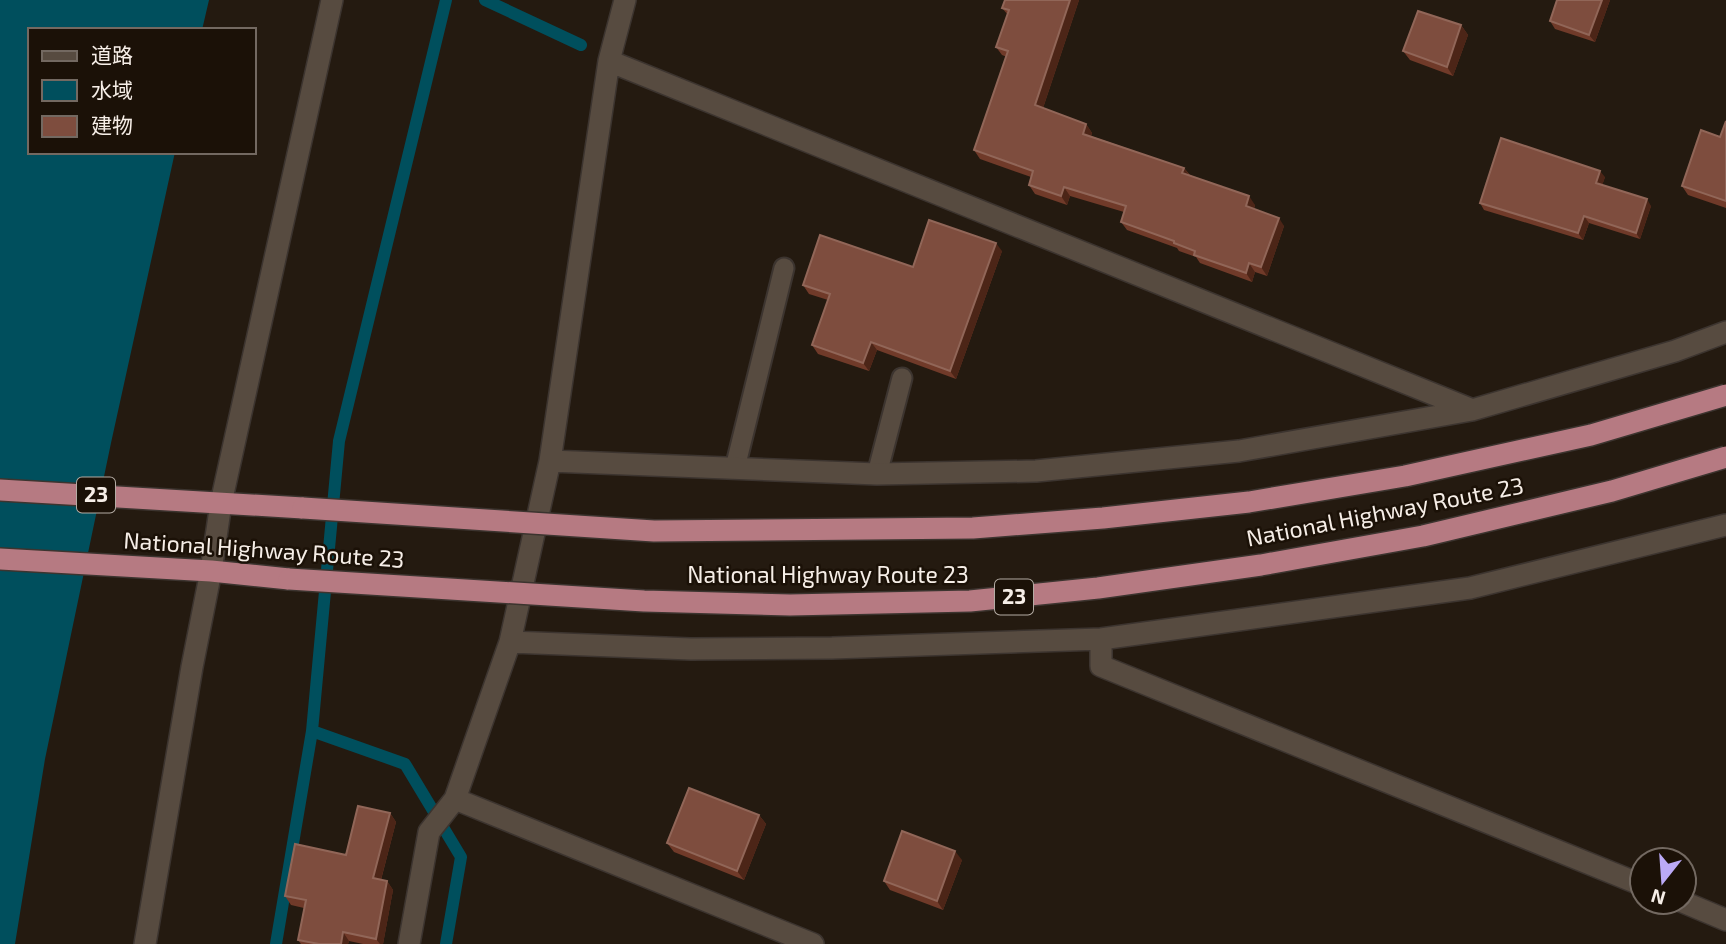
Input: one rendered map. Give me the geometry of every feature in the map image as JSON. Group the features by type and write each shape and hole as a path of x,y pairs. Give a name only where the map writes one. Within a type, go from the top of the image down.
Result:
{"highway":[{"name":"National Highway Route 23","path":"0,490 654,531 973,528 1249,502 1405,476 1591,435 1726,395"},
{"name":"National Highway Route 23","path":"0,559 644,601 790,605 970,601 1098,588 1261,565 1423,536 1612,491 1726,457"}],"street":[{"path":"145,944 221,503 332,0"},
{"path":"409,944 429,832 451,803 510,642 550,461 609,61 625,0"},
{"path":"609,61 1472,410"},
{"path":"550,461 877,474 1036,471 1239,452 1472,410 1675,351 1726,332"},
{"path":"510,642 691,649 819,648 1101,639 1469,588 1726,524"},
{"path":"1101,639 1101,666 1628,879"},
{"path":"451,803 813,944"},
{"path":"1698,908 1726,919"}],"lane":[{"path":"735,468 784,268"},
{"path":"877,474 902,378"}],"water":[{"path":"0,0 209,0 202,28 28,28 28,154 175,154 45,759 15,944 0,944"}],"building":[{"path":"1005,0 1070,0 1035,105 1086,124 1083,134 1184,168 1182,173 1249,196 1246,206 1279,218 1261,267 1249,263 1246,273 1194,255 1195,251 1174,241 1121,222 1126,206 1064,187 1061,196 1029,185 1033,171 974,150 1008,51 996,47 1009,10 1002,8"},
{"path":"1557,0 1602,0 1589,35 1550,21"},
{"path":"1418,11 1461,25 1447,67 1403,51"},
{"path":"1726,121 1726,201 1682,186 1701,130 1720,137"},
{"path":"1501,138 1600,171 1596,183 1647,199 1636,233 1584,216 1578,233 1480,203"},
{"path":"929,220 996,243 950,371 871,342 863,363 812,345 830,294 803,285 820,235 913,267"},
{"path":"689,788 759,815 737,871 667,843"},
{"path":"358,806 390,813 373,878 387,881 376,939 343,932 341,944 298,940 306,900 285,896 295,844 346,855"},
{"path":"902,831 955,851 937,901 884,881"}],"waterway":[{"path":"276,944 312,731 339,441 446,0"},
{"path":"485,0 581,45"},
{"path":"312,731 405,764 461,857 446,944"}]}
